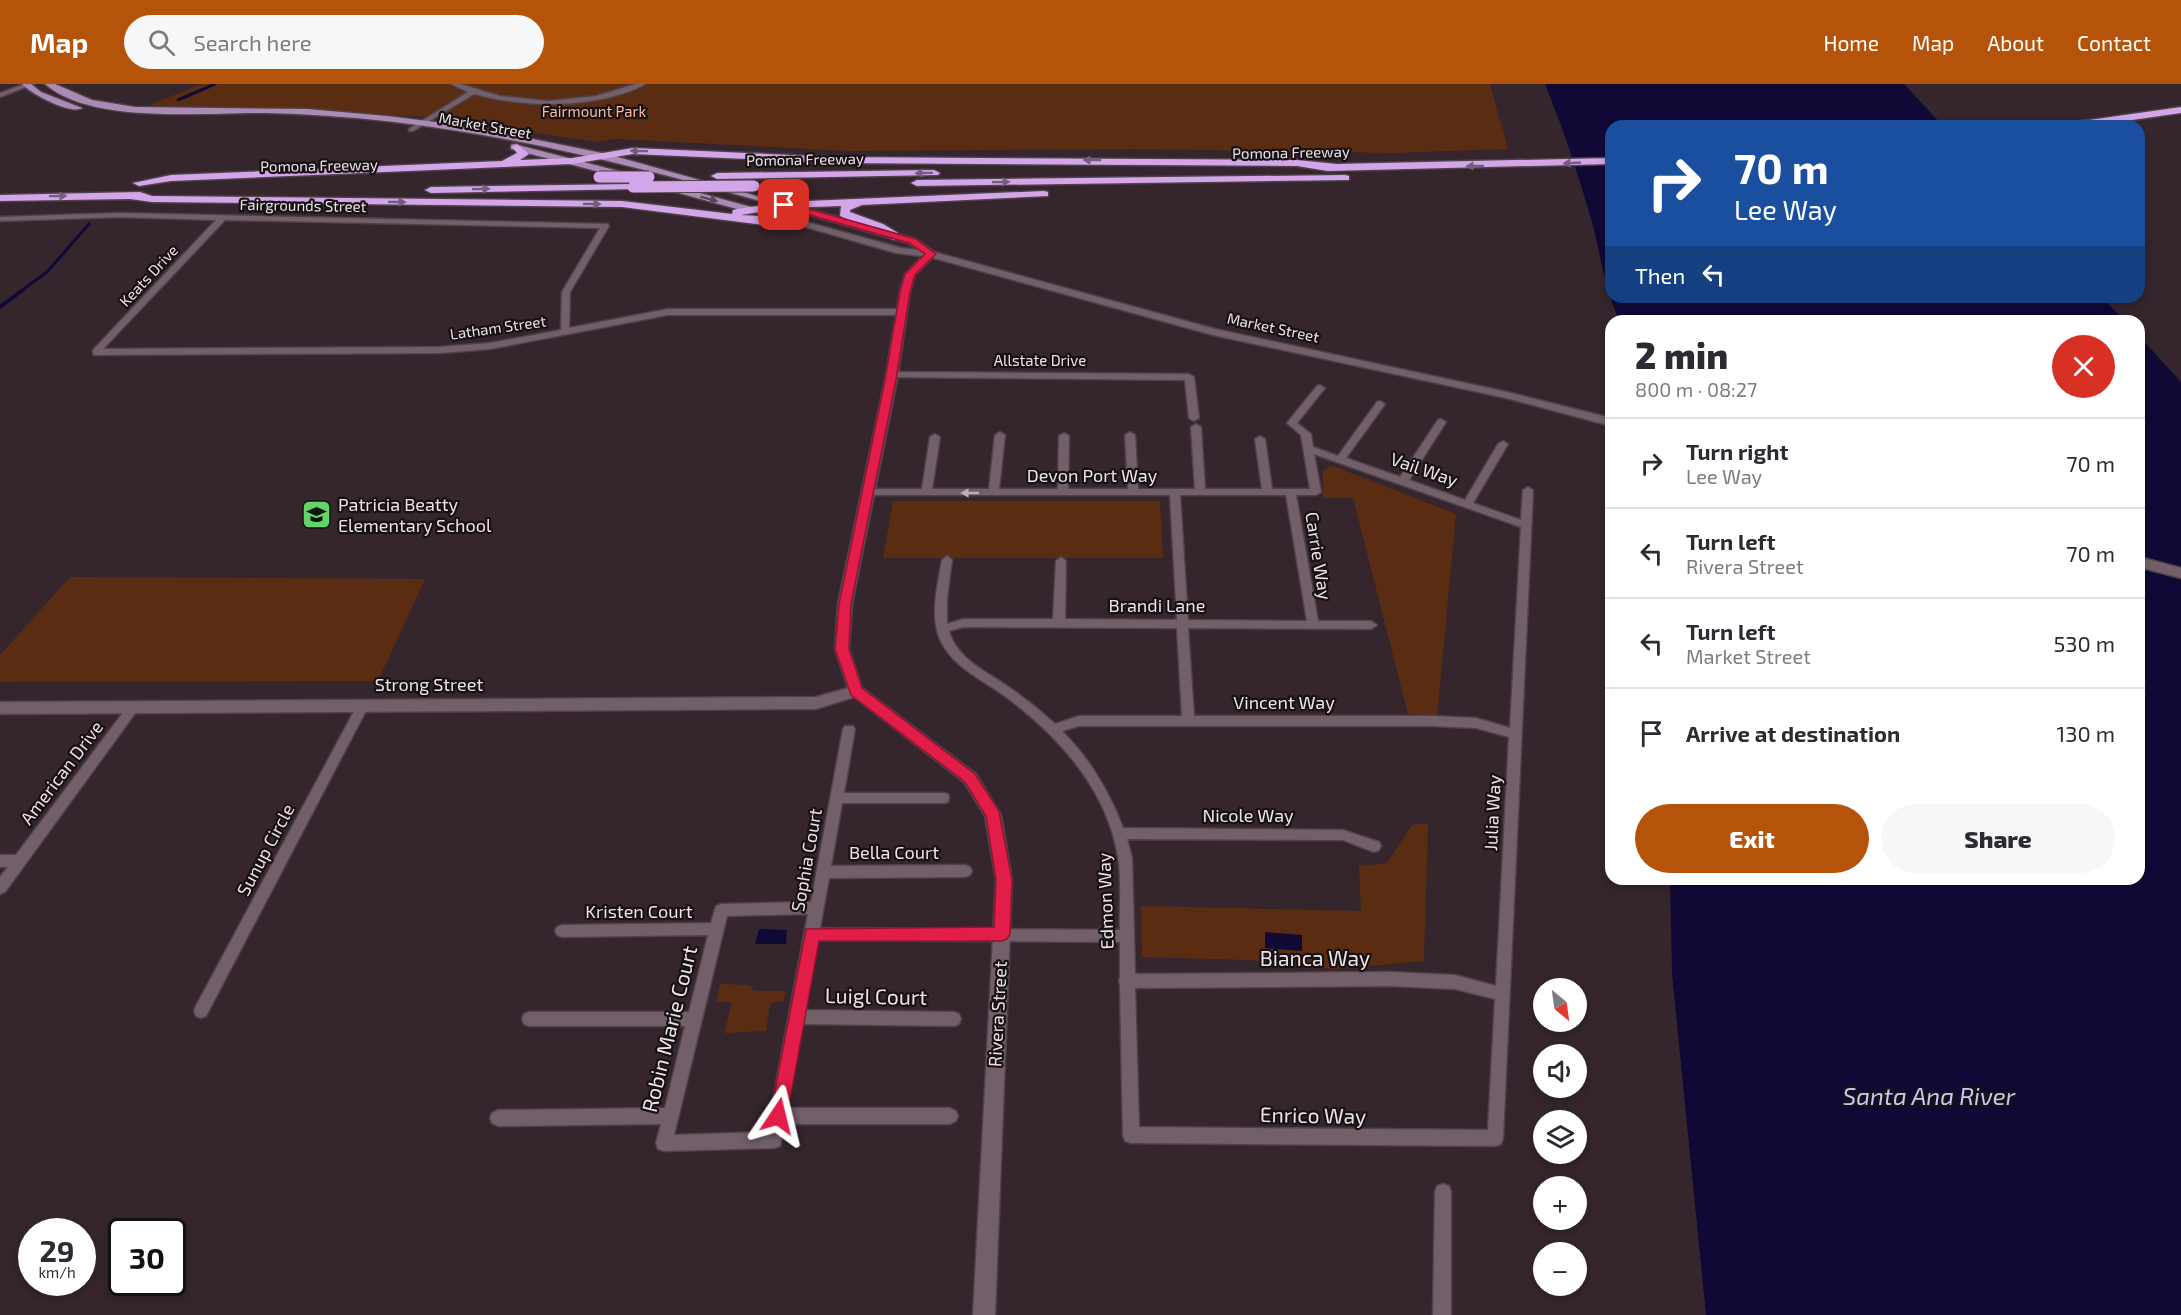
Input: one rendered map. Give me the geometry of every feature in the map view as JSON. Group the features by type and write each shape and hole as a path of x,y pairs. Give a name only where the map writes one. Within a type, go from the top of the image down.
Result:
{"highway":[{"path":"2110,120 2181,110"},
{"path":"492,164 521,158 525,152 517,147"},
{"path":"139,183 171,178 572,161 622,151 834,160 1297,163 1337,173"},
{"name":"Pomona Freeway","path":"0,198 754,186 1337,173 1605,161"},
{"path":"712,213 784,205 1233,186 1337,173"},
{"name":"Pomona Freeway","path":"0,187 139,183 717,176 1337,173 1501,176"},
{"path":"1569,175 1605,173"},
{"path":"129,195 152,199 622,204 772,222 798,222"},
{"path":"862,202 847,206 843,211 844,214 879,227 894,236"}],"main road":[{"name":"Market Street","path":"28,84 38,94 69,106 115,114 299,119 411,130 517,147 748,209"},
{"name":"Market Street","path":"49,84 79,99 123,107 309,112 422,123 522,138 602,156 784,205"}],"street":[{"path":"0,94 28,84"},
{"path":"454,84 472,92 522,102 559,103 616,94 642,84"},
{"path":"411,130 472,92"},
{"name":"Market Street","path":"784,205 912,241 931,254"},
{"name":"Market Street","path":"748,209 900,251 931,254 1213,332 1508,395 1605,420"},
{"name":"Fairgrounds Street","path":"0,219 120,216 605,226 566,292 565,332"},
{"name":"Keats Drive","path":"96,352 222,218"},
{"path":"856,691 842,649 845,604 910,274 931,254"},
{"name":"Latham Street","path":"96,352 440,350 490,346 668,312 901,312"},
{"name":"Allstate Drive","path":"891,375 1189,377 1200,492"},
{"path":"1311,449 1306,434 1292,423 1320,388"},
{"path":"1341,459 1380,404"},
{"path":"1403,481 1441,422"},
{"path":"994,492 1000,435"},
{"path":"1130,435 1133,492"},
{"path":"1063,493 1064,436"},
{"path":"926,493 935,437"},
{"path":"1260,439 1268,493"},
{"path":"1468,503 1503,444"},
{"name":"Devon Port Way","path":"868,492 1316,492 1311,449"},
{"name":"Vail Way","path":"1311,449 1526,525"},
{"name":"Julia Way","path":"1495,1138 1528,490"},
{"path":"1175,493 1188,721"},
{"name":"Carrie Way","path":"1291,493 1312,624"},
{"name":"Edmon Way","path":"947,560 940,618 954,652 970,667 1054,729 1092,776 1110,806 1121,833 1125,858 1131,1135"},
{"path":"1059,623 1061,561"},
{"path":"2145,564 2181,573"},
{"name":"Brandi Lane","path":"943,629 963,623 1371,625"},
{"name":"Strong Street","path":"0,708 132,709 363,705 816,703 856,691"},
{"name":"Rivera Street","path":"856,691 970,778 993,816 1004,880 984,1315"},
{"name":"Sunup Circle","path":"201,1011 363,705"},
{"name":"American Drive","path":"0,888 132,709"},
{"name":"Vincent Way","path":"1054,729 1079,721 1433,721 1476,723 1515,734"},
{"name":"Sophia Court","path":"774,1140 849,729"},
{"path":"837,798 943,798"},
{"name":"Nicole Way","path":"1121,833 1343,835 1374,846"},
{"path":"0,861 19,861"},
{"name":"Bella Court","path":"823,872 965,871"},
{"name":"Robin Marie Court","path":"774,1140 664,1143 721,910 817,908"},
{"name":"Kristen Court","path":"562,931 716,929"},
{"path":"812,934 1125,936"},
{"name":"Bianca Way","path":"1126,981 1400,980 1455,982 1502,993"},
{"name":"Luigl Court","path":"797,1017 954,1019"},
{"path":"529,1019 694,1019"},
{"path":"498,1118 671,1116"},
{"path":"778,1116 950,1116"},
{"name":"Enrico Way","path":"1131,1135 1495,1138"},
{"path":"1442,1315 1443,1192"}],"green space":[{"name":"Fairmount Park","path":"201,84 1490,84 1508,149 1393,153 1138,149 849,151 616,139 596,142 431,117 150,105"},
{"path":"1333,466 1456,514 1437,716 1408,714 1353,498 1323,498 1323,470"},
{"path":"893,501 1160,501 1163,558 883,558"},
{"path":"70,577 425,579 378,681 0,682 0,655"},
{"path":"1428,823 1424,961 1335,969 1248,960 1142,957 1141,906 1361,911 1359,866 1387,863 1412,825"},
{"path":"720,984 750,985 754,991 786,991 784,1001 770,1003 766,1031 724,1033 732,1002 716,1002"}],"water":[{"path":"1545,84 1904,84 1937,120 1605,120 1605,280 1581,185"},
{"path":"1613,303 2108,303 2119,315 1618,315"},
{"name":"Santa Ana River","path":"2145,343 2181,382 2181,1315 1706,1315 1672,974 1670,885 2145,885"},
{"path":"759,929 787,930 786,944 755,944"},
{"path":"1265,932 1302,935 1302,951 1265,948"}],"waterway":[{"path":"178,100 215,84"},
{"path":"21,291 47,272 89,224"},
{"path":"0,307 23,290"}],"place":[{"name":"Patricia Beatty Elementary School","path":"317,515"}],"route":[{"path":"778,1116 812,934 1002,934 1004,880 993,816 970,778 856,691 842,649 845,604 891,380 905,292 910,274 931,254 912,241 784,205"}]}
